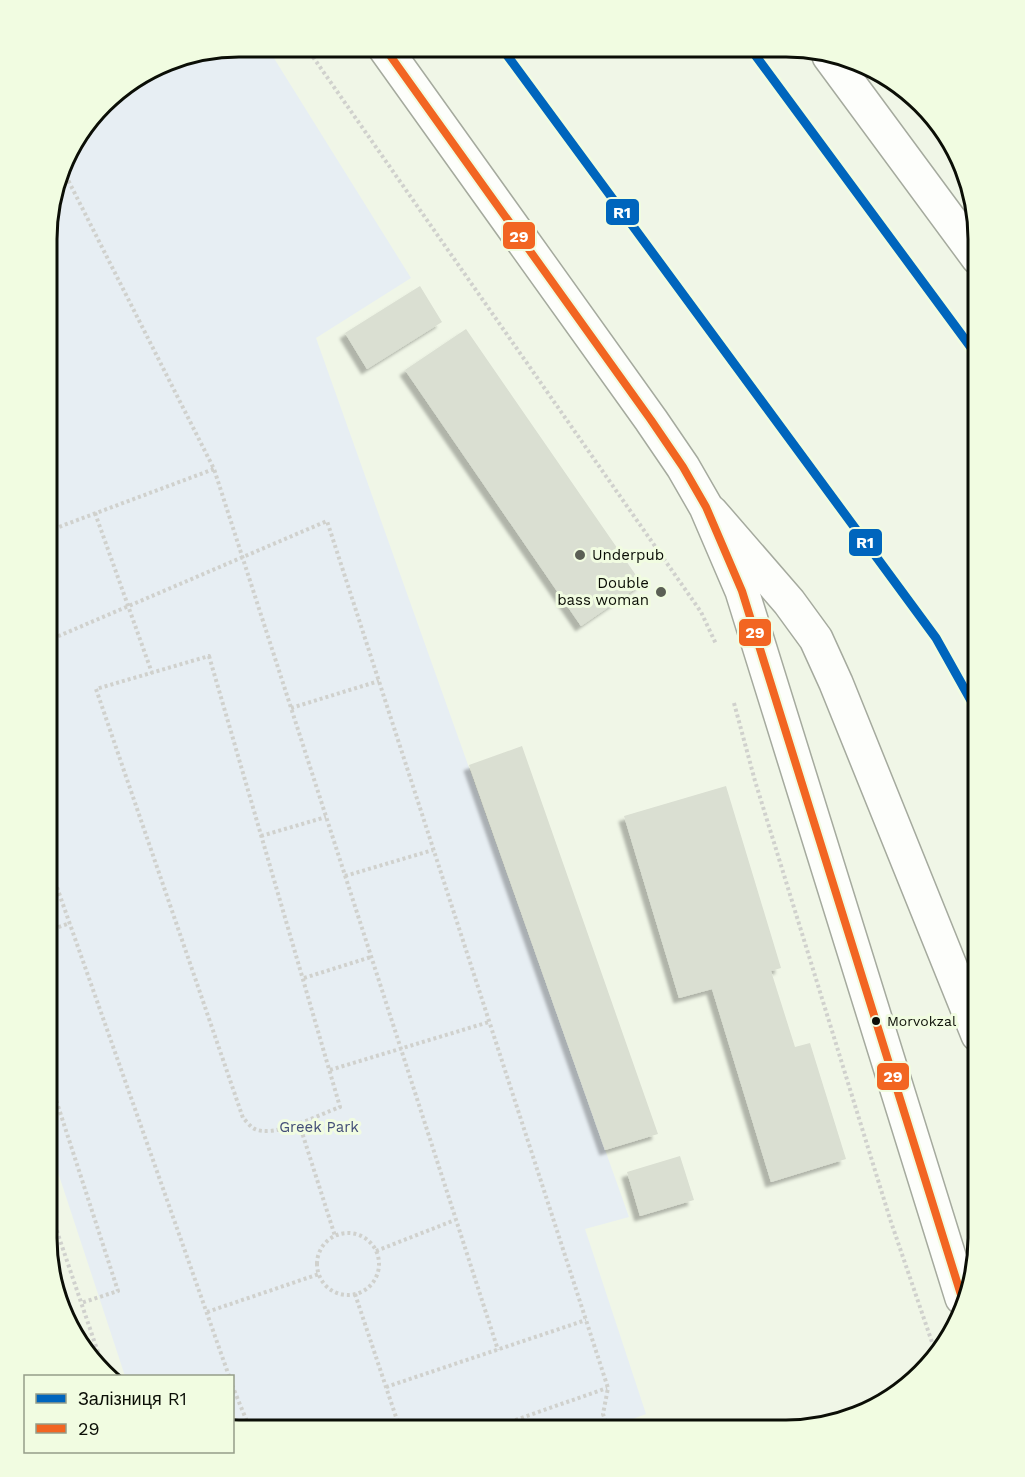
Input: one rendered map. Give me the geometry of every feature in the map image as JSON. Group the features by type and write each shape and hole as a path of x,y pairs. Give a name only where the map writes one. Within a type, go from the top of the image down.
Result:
{"main road":[{"path":"391,57 651,420 706,507 789,602 816,639 841,694 968,1010"},
{"path":"835,64 968,244"},
{"path":"706,507 742,591 960,1290"}],"path":[{"path":"313,57 701,612 721,655"},
{"path":"68,179 214,469 498,1350"},
{"path":"57,528 214,469"},
{"path":"95,513 152,673"},
{"path":"57,637 327,521 608,1388 603,1414 605,1420"},
{"path":"209,656 330,1070 340,1107 280,1130 265,1132 253,1128 243,1118 96,689 152,673 209,656"},
{"path":"291,708 379,681"},
{"path":"733,700 755,781 890,1219 933,1345"},
{"path":"261,836 326,817"},
{"path":"345,876 433,850"},
{"path":"57,887 228,1375"},
{"path":"57,928 70,923"},
{"path":"304,978 371,957"},
{"path":"330,1070 489,1022"},
{"path":"57,1103 118,1291 81,1304"},
{"path":"299,1123 334,1236"},
{"path":"376,1251 456,1220"},
{"path":"354,1233 371,1243 376,1251 379,1260 375,1278 363,1291 346,1295 330,1288 319,1274 318,1256 321,1248 334,1236 354,1233"},
{"path":"57,1234 98,1353"},
{"path":"207,1312 319,1274"},
{"path":"355,1294 397,1420"},
{"path":"386,1387 586,1320"},
{"path":"516,1420 608,1388"},
{"path":"234,1390 246,1420"}],"green space":[{"name":"Greek Park","path":"239,57 273,57 411,278 316,338 629,1217 585,1229 646,1414 630,1420 239,1420 236,1420 234,1414 234,1375 125,1375 57,1169 57,239 59,215 63,192 81,148 102,119 128,95 148,81 192,63"},
{"path":"63,1279 76,1318 67,1296"}],"building":[{"path":"420,286 442,322 367,369 345,333"},
{"path":"466,329 642,584 581,626 405,370"},
{"path":"522,746 658,1134 605,1150 469,765"},
{"path":"726,786 781,968 771,971 795,1047 810,1043 846,1159 771,1182 712,989 679,998 624,816"},
{"path":"680,1156 694,1200 640,1216 627,1172"}],"rail line":[{"name":"R1","path":"508,57 936,638 968,695"},
{"name":"R1","path":"757,57 968,343"}],"transit line":[{"name":"29","path":"391,57 651,420 683,467 706,507 742,591 960,1290"}],"place":[{"name":"Underpub","path":"580,555"},
{"name":"Double bass woman","path":"661,592"},
{"name":"Morvokzal","path":"876,1021"}]}
